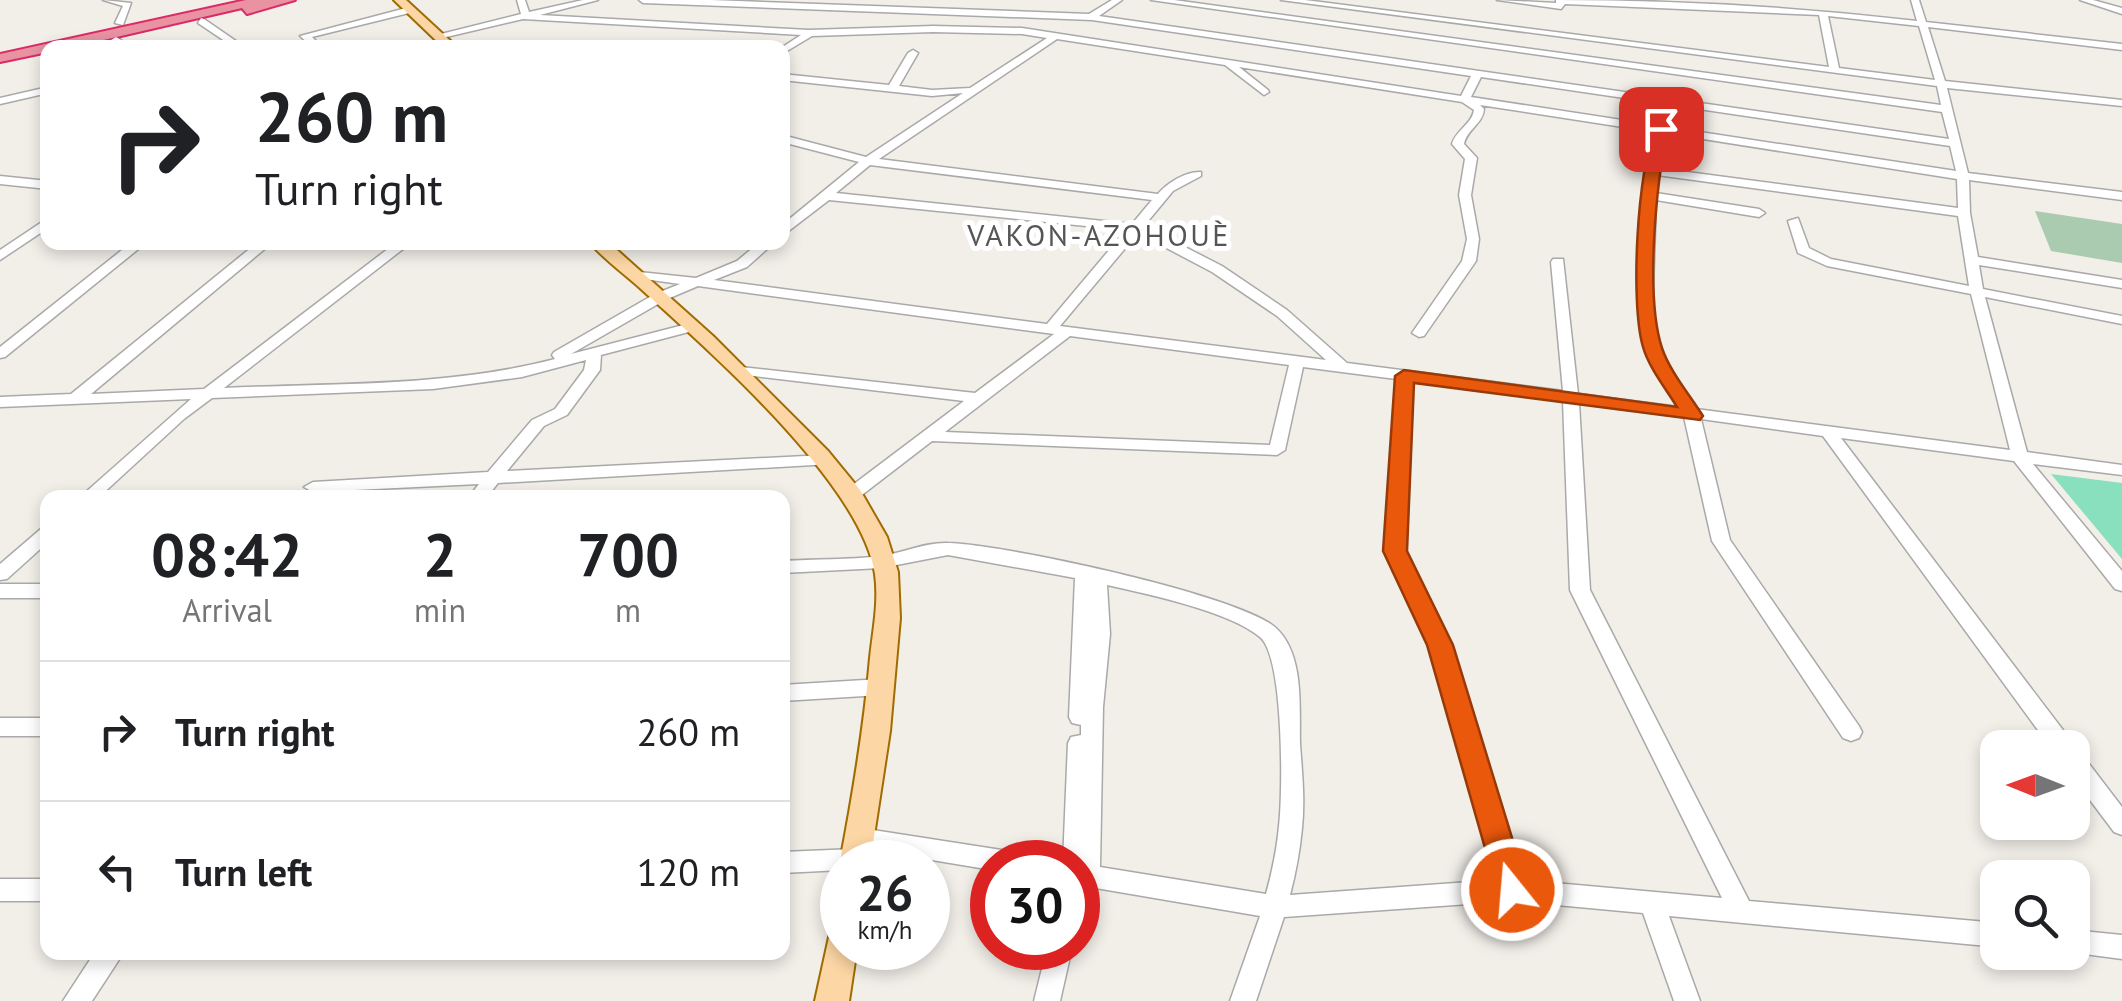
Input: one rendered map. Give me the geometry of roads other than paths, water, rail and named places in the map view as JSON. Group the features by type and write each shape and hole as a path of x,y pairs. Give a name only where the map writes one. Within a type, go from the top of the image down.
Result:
{"highway":[{"path":"91,40 262,0"},
{"path":"131,40 289,0"},
{"path":"0,62 40,52"}],"main road":[{"path":"405,5 443,40"},
{"path":"607,250 695,326 825,460 852,494 884,562 888,600 882,687 859,840"},
{"path":"832,1001 837,970"}],"street":[{"path":"107,0 128,5 120,23"},
{"path":"521,0 526,18"},
{"path":"456,40 594,0"},
{"path":"643,0 934,4 1089,17 1954,143"},
{"path":"790,226 868,160 947,105 1118,0"},
{"path":"1155,0 1947,109"},
{"path":"1285,0 2122,104"},
{"path":"1501,0 1561,6"},
{"path":"1915,0 1947,109 1962,176 1977,292 2020,458 2122,584"},
{"path":"2084,0 2122,11"},
{"path":"1541,53 1560,1 1823,12 2122,47"},
{"path":"309,40 305,36 405,5"},
{"path":"1823,12 1835,70"},
{"path":"526,18 809,33 985,29 1056,35 1962,176 2122,196"},
{"path":"201,21 228,40"},
{"path":"1159,51 1177,30"},
{"path":"790,46 809,33"},
{"path":"1654,69 1660,46"},
{"path":"892,88 913,53"},
{"path":"1559,86 1568,57"},
{"path":"1224,62 1243,72 1264,92"},
{"path":"1624,95 1634,66"},
{"path":"1465,99 1477,74"},
{"path":"790,78 932,92 970,90"},
{"path":"0,102 40,92"},
{"path":"932,92 947,105"},
{"path":"1420,333 1469,261 1473,239 1465,195 1471,158 1458,144 1460,136 1476,124 1479,109 1465,99"},
{"path":"1661,129 1651,171 1646,318 1654,352 1692,416 1721,541 1851,732"},
{"path":"790,140 868,160 1161,198"},
{"path":"1651,171 1964,213"},
{"path":"852,494 1059,330 1161,198 1178,181 1197,174"},
{"path":"0,180 40,184"},
{"path":"828,196 1139,228 1217,268 1282,313 1343,368"},
{"path":"1652,196 1759,213"},
{"path":"1794,221 1802,250 1827,262 2122,320"},
{"path":"0,256 40,227"},
{"path":"0,237 40,236"},
{"path":"0,354 132,250"},
{"path":"75,399 255,250"},
{"path":"96,490 209,393 396,250"},
{"path":"522,372 592,338 660,296 742,264 759,250"},
{"path":"1972,260 2122,284"},
{"path":"1558,262 1571,398 1580,590 1740,909"},
{"path":"738,287 742,264"},
{"path":"636,274 2122,470"},
{"path":"0,402 434,384 522,372 695,326"},
{"path":"482,490 538,423 560,412 592,370 594,354"},
{"path":"927,436 1277,450 1297,362"},
{"path":"737,369 978,398"},
{"path":"1404,376 1395,551 1440,645 1512,890"},
{"path":"1829,433 2051,730"},
{"path":"313,488 825,460"},
{"path":"0,574 40,539"},
{"path":"790,567 884,562 930,549 954,550 1091,576 1241,618 1268,631 1282,657 1288,687 1291,826 1274,907 1242,1001"},
{"path":"1082,840 1100,634 1091,576"},
{"path":"0,592 40,591"},
{"path":"790,693 882,687"},
{"path":"0,727 40,727"},
{"path":"2090,782 2122,824"},
{"path":"790,861 820,857"},
{"path":"1100,875 1274,907 1512,890 1980,932"},
{"path":"0,890 40,890"},
{"path":"1652,904 1687,1001"},
{"path":"2090,944 2122,947"},
{"path":"76,1001 105,960"},
{"path":"1047,1001 1053,970"}],"district":[{"name":"VAKON-AZOHOUÈ","path":"1099,236"}]}
